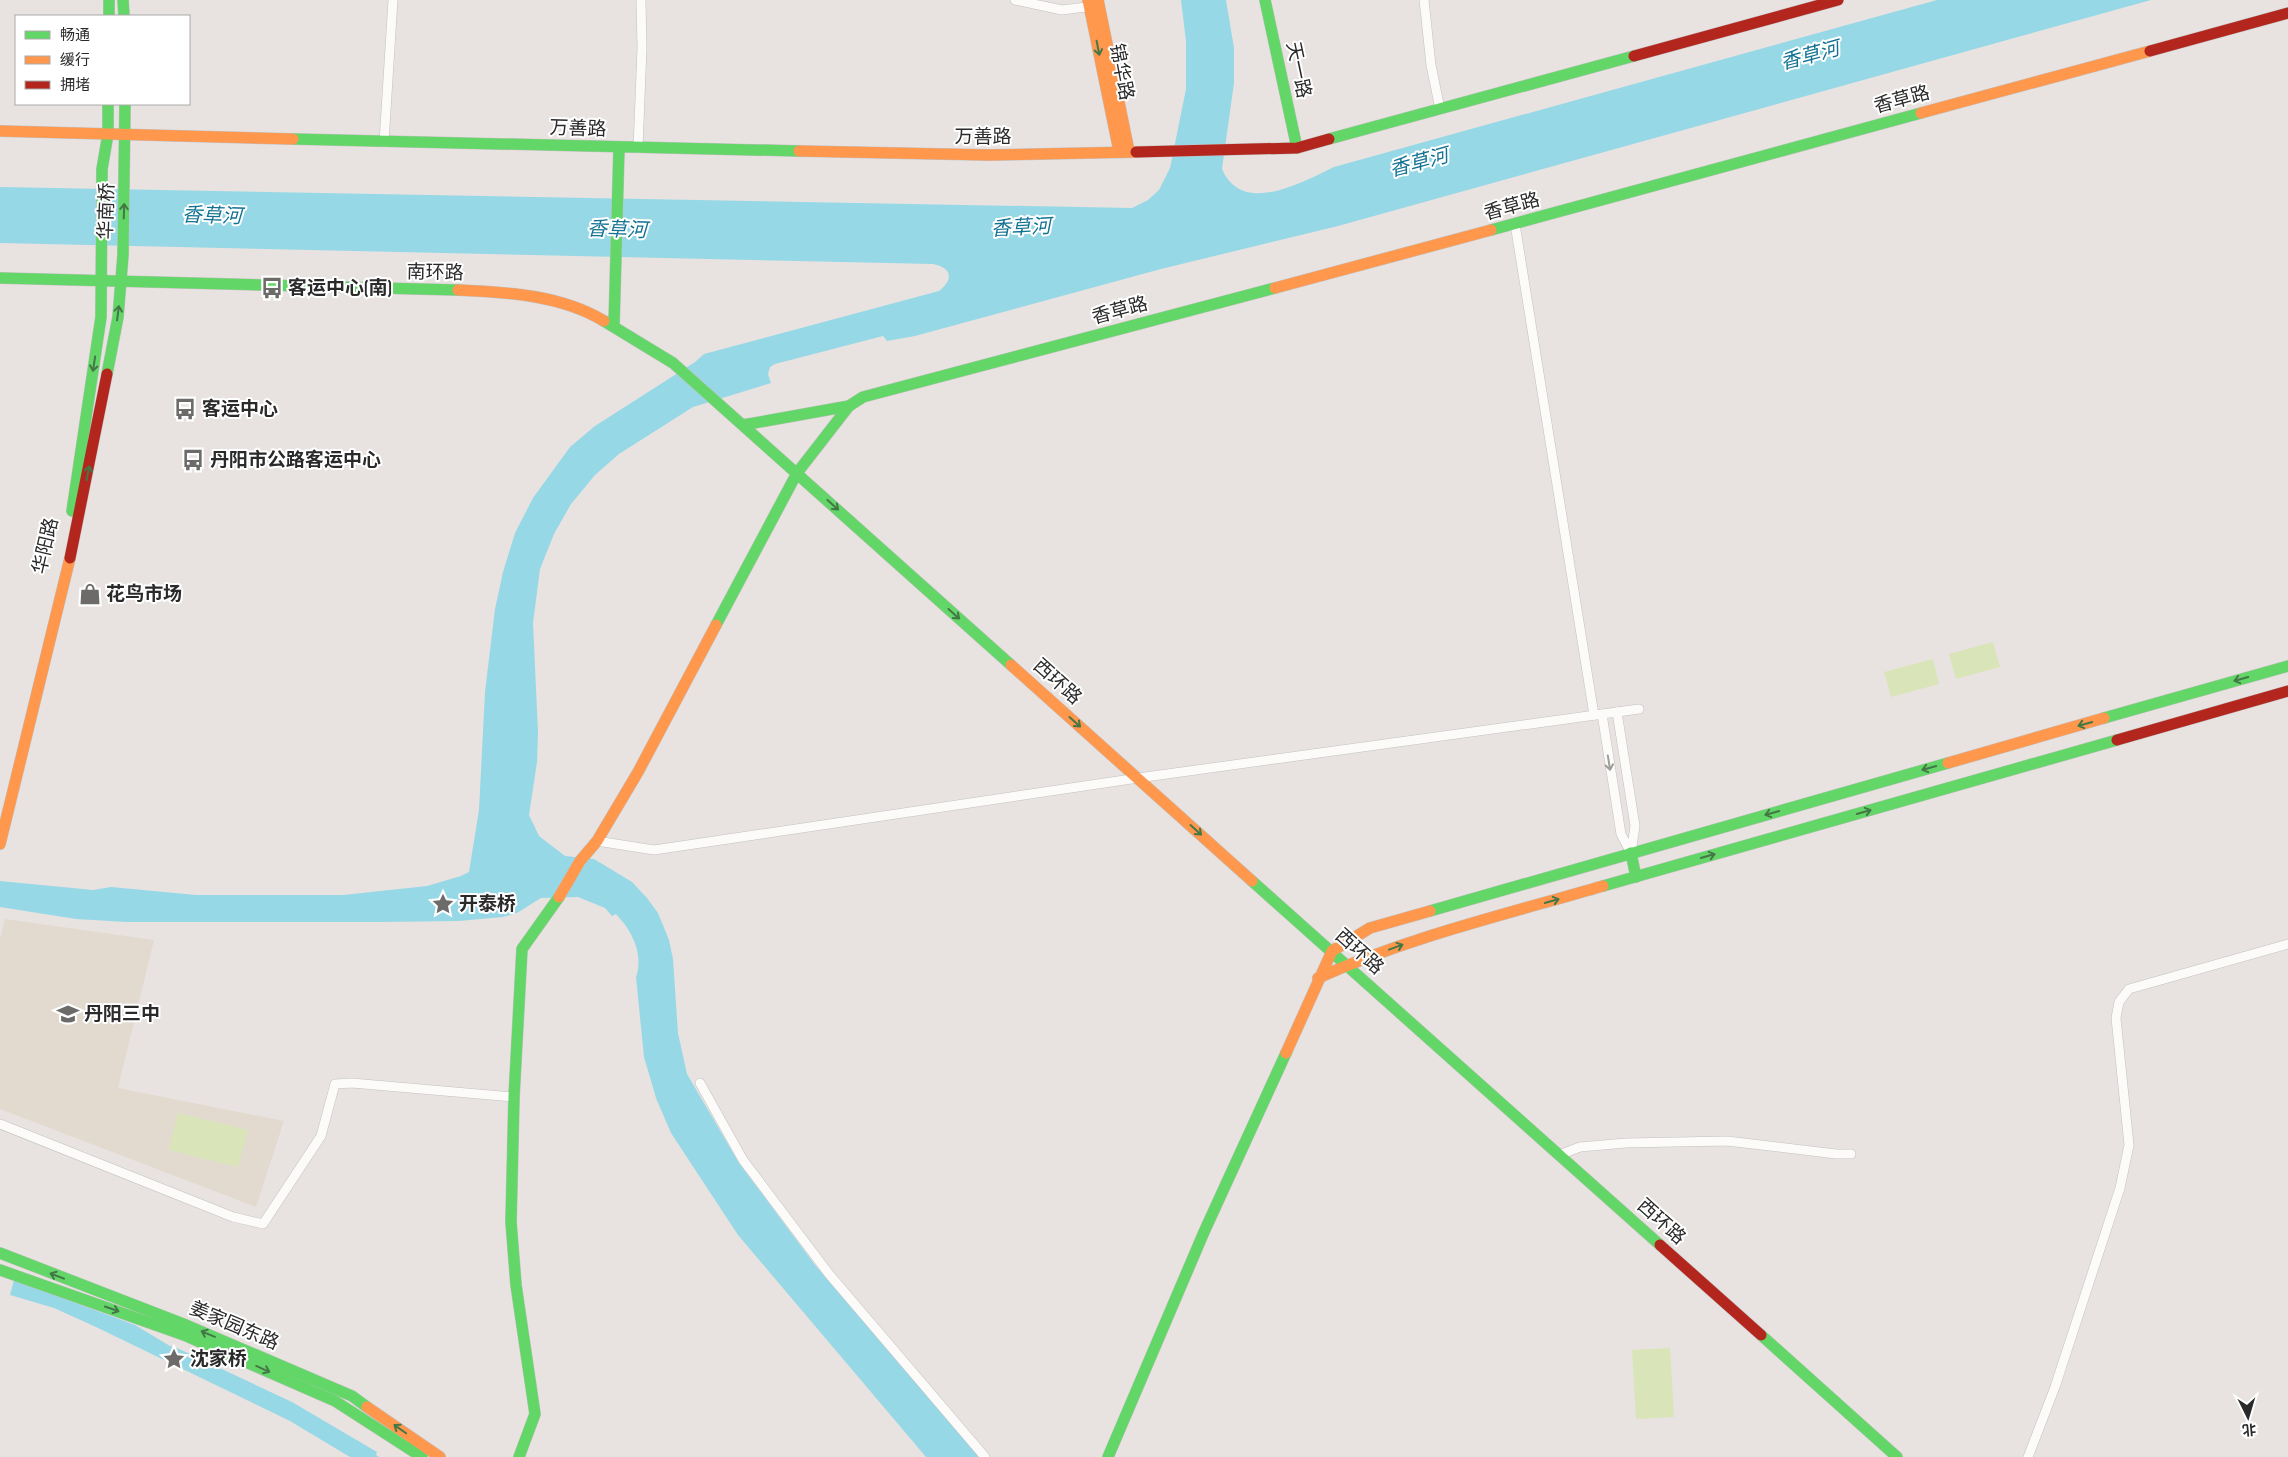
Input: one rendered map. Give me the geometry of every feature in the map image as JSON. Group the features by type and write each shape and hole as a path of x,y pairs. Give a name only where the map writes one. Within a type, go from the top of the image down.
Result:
{"main road":[{"path":"109,0 109,15"},
{"path":"124,0 124,15"},
{"name":"天一路","path":"1265,0 1297,148"},
{"name":"万善路","path":"0,131 619,148 988,155 1297,148 1838,0"},
{"name":"锦华路","path":"1094,3 1124,151"},
{"name":"香草路","path":"743,425 849,406 863,397 1515,224 2288,13"},
{"name":"华南桥","path":"100,281 102,168 108,134 108,105"},
{"name":"华南桥","path":"0,844 73,544 114,336 122,282 126,168 125,105"},
{"path":"614,326 619,148"},
{"name":"南环路","path":"0,278 514,292 586,311 614,326 674,363 743,425"},
{"name":"华阳路","path":"0,814 70,527 101,317 100,281"},
{"path":"519,1457 534,1414 532,1384 516,1285 511,1222 514,1096 522,949 580,861 597,841 638,772 796,473 849,406"},
{"path":"743,425 796,473"},
{"name":"西环路","path":"796,473 1897,1457"},
{"path":"1108,1457 1208,1223 1318,978 1332,951 1370,928 2288,666"},
{"path":"1318,978 1347,965 1425,937 2288,691"},
{"path":"1631,853 1636,877"},
{"name":"姜家园东路","path":"0,1254 186,1325 352,1396 440,1457"},
{"name":"姜家园东路","path":"0,1270 184,1335 326,1397 422,1457"}],"street":[{"path":"384,142 392,0"},
{"path":"638,148 642,48 641,0"},
{"path":"1016,0 1062,10 1094,3"},
{"path":"1424,0 1431,65 1440,109"},
{"path":"1515,224 1598,715 1621,834 1631,853"},
{"path":"597,841 654,850 1138,778 1639,709"},
{"path":"1617,712 1635,826 1631,853"},
{"path":"2028,1457 2055,1387 2120,1188 2129,1145 2116,1018 2119,1002 2129,989 2288,944"},
{"path":"0,1124 233,1217 263,1224 321,1136 335,1084 352,1083 514,1096"},
{"path":"700,1083 743,1160 829,1274 985,1457"},
{"path":"1559,1155 1580,1147 1626,1143 1727,1141 1836,1154 1851,1154"}],"shaded area":[{"name":"丹阳三中","path":"5,919 154,940 118,1088 284,1121 256,1207 0,1109 0,939"}],"green space":[{"path":"1993,642 2000,667 1956,679 1949,654"},
{"path":"1933,659 1939,684 1891,697 1884,672"},
{"path":"178,1113 248,1130 238,1167 169,1150"},
{"path":"1670,1348 1674,1417 1636,1419 1632,1350"}],"water":[{"name":"香草河","path":"1181,0 1226,0 1234,48 1234,83 1222,169 1231,183 1243,191 1258,193 1273,192 1289,187 1334,167 1937,0 2151,0 1338,226 1161,269 915,336 887,341 883,336 775,364 770,367 768,374 771,383 693,407 619,454 595,475 571,504 554,534 540,569 533,623 538,732 537,762 529,815 539,836 565,856 594,859 632,882 658,913 669,940 673,959 678,1033 687,1074 739,1163 815,1265 979,1457 926,1457 738,1235 671,1133 656,1098 644,1057 636,977 638,968 637,951 631,935 616,914 612,916 605,908 578,897 541,898 517,913 503,917 459,921 127,922 76,919 0,907 0,881 93,890 111,887 196,895 343,895 427,886 469,872 479,810 485,692 495,609 503,572 515,533 533,498 570,447 595,426 695,362 704,354 939,291 947,282 949,274 944,268 933,264 0,243 0,187 1132,208 1148,200 1159,190 1170,168 1186,89 1186,41"},
{"path":"14,1280 135,1325 170,1346 292,1402 377,1452 376,1455 379,1457 350,1457 290,1421 96,1327 54,1308 10,1295"}],"traffic: fast":[{"path":"109,0 109,15"},
{"path":"123,0 124,15"},
{"path":"1265,0 1297,148"},
{"path":"1329,139 1634,56"},
{"path":"72,511 101,317 102,169 108,134 108,105"},
{"path":"107,374 118,317 123,255 125,105"},
{"path":"1491,230 1921,113"},
{"path":"293,139 799,151"},
{"path":"614,325 619,148"},
{"path":"0,278 458,290"},
{"path":"743,425 849,406 863,397 1275,288"},
{"path":"604,321 673,363 1011,665"},
{"path":"716,625 797,473 849,406"},
{"path":"2104,718 2288,666"},
{"path":"1603,886 2117,740"},
{"path":"1430,911 1948,763"},
{"path":"1631,853 1636,877"},
{"path":"1252,881 1660,1245"},
{"path":"519,1457 535,1414 516,1285 511,1222 514,1097 522,949 559,897"},
{"path":"1108,1457 1204,1232 1286,1053"},
{"path":"0,1253 186,1325 352,1396 367,1407"},
{"path":"0,1270 184,1335 335,1401 422,1457"},
{"path":"1761,1335 1897,1457"}],"traffic: slow":[{"path":"1088,0 1119,151"},
{"path":"1098,0 1129,151"},
{"path":"1921,113 2150,51"},
{"path":"0,131 293,139"},
{"path":"799,151 988,155 1136,152"},
{"path":"1275,288 1491,230"},
{"path":"458,290 533,296 552,300 570,305 604,321"},
{"path":"0,844 70,558"},
{"path":"559,897 580,861 597,841 638,772 716,625"},
{"path":"1011,665 1252,881"},
{"path":"1948,763 2104,718"},
{"path":"1318,978 1352,963 1423,938 1603,886"},
{"path":"1286,1053 1332,951 1370,928 1430,911"},
{"path":"367,1407 440,1457"}],"traffic: jam":[{"path":"1634,56 1838,0"},
{"path":"2150,51 2288,13"},
{"path":"1136,152 1297,148 1329,139"},
{"path":"70,558 107,374"},
{"path":"2117,740 2288,691"},
{"path":"1660,1245 1761,1335"}],"place":[{"name":"客运中心(南)","path":"272,288"},
{"name":"客运中心","path":"185,409"},
{"name":"丹阳市公路客运中心","path":"193,460"},
{"name":"花鸟市场","path":"90,594"},
{"name":"开泰桥","path":"443,904"},
{"name":"丹阳三中","path":"68,1014"},
{"name":"沈家桥","path":"174,1359"}]}
